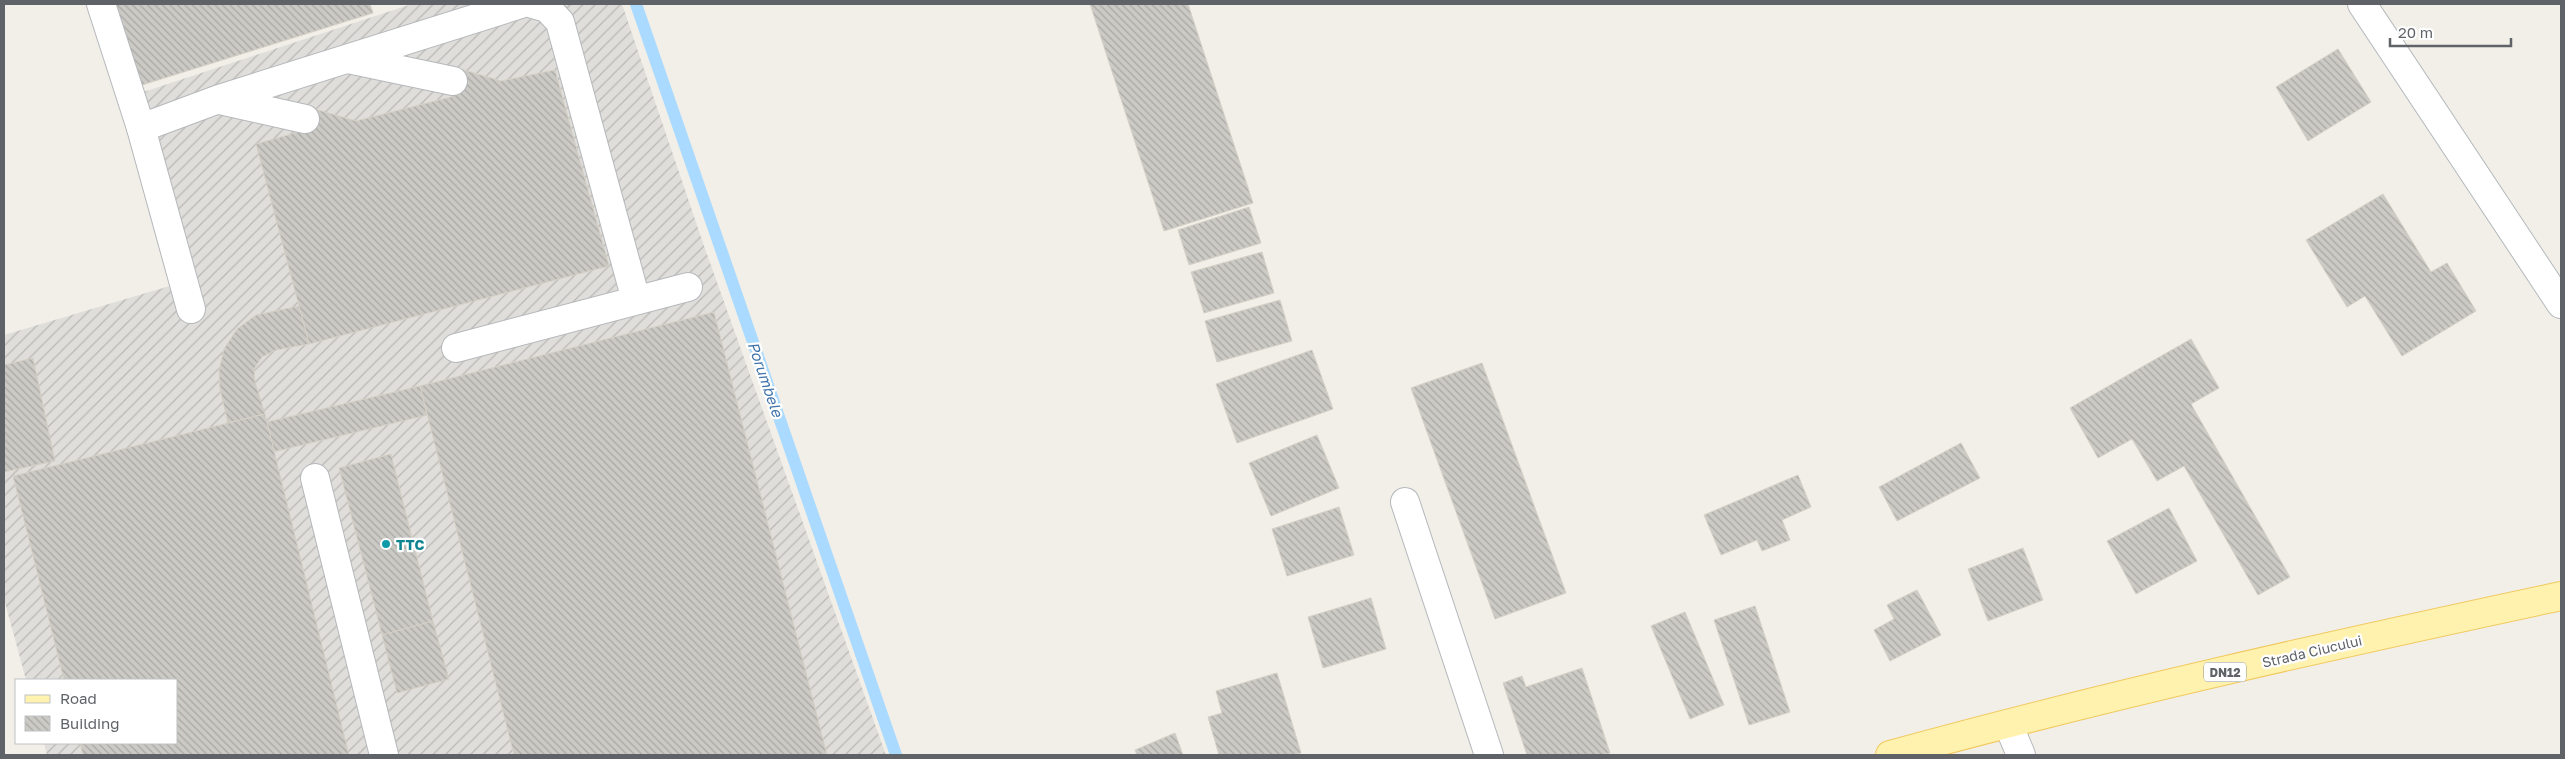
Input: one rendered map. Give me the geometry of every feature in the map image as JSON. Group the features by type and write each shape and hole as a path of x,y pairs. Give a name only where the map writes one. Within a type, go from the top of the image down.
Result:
{"main road":[{"name":"Strada Ciucului","path":"1890,755 2008,724 2410,628 2561,596"}],"street":[{"path":"102,4 141,128 191,309"},
{"path":"141,128 219,99 521,4"},
{"path":"533,4 547,8 560,22 636,300"},
{"path":"2362,4 2561,304"},
{"path":"346,59 453,81"},
{"path":"219,99 305,119"},
{"path":"456,348 688,287"},
{"path":"315,478 384,755"},
{"path":"1405,502 1489,755"},
{"path":"2008,724 2021,755"}],"shaded area":[{"path":"412,4 622,4 703,243 886,755 47,755 44,744 178,744 178,679 26,679 4,599 4,335 173,285 122,99"}],"building":[{"path":"116,4 370,4 373,13 142,85"},
{"path":"1090,4 1188,4 1253,203 1164,231"},
{"path":"2338,49 2371,102 2308,141 2276,87"},
{"path":"454,67 501,81 555,70 609,266 309,344 256,144 302,131 308,107 356,121 451,97"},
{"path":"2383,194 2431,272 2447,263 2476,311 2402,356 2365,296 2347,307 2306,240"},
{"path":"1249,207 1261,243 1189,265 1178,230"},
{"path":"1262,252 1274,293 1204,313 1191,272"},
{"path":"1280,300 1292,341 1217,362 1205,321"},
{"path":"299,306 309,344 276,350 262,357 254,369 255,382 265,414 228,423 220,389 219,371 224,349 237,329 256,315"},
{"path":"714,312 827,755 514,755 420,386"},
{"path":"2191,339 2219,388 2191,404 2290,577 2258,595 2184,466 2157,481 2132,439 2098,458 2070,408"},
{"path":"1312,350 1333,409 1237,443 1216,384"},
{"path":"33,358 55,461 4,472 4,365"},
{"path":"1482,363 1566,593 1495,619 1411,388"},
{"path":"420,386 427,415 273,452 267,422"},
{"path":"265,414 349,755 83,755 80,744 178,744 178,679 64,679 13,476"},
{"path":"1317,435 1339,488 1271,516 1249,463"},
{"path":"1961,443 1980,478 1897,521 1879,487"},
{"name":"TTC","path":"391,454 433,621 382,635 339,468"},
{"path":"1798,475 1811,507 1782,520 1790,540 1762,551 1757,540 1721,555 1704,515"},
{"path":"1339,507 1354,555 1287,576 1272,529"},
{"path":"2169,508 2197,561 2136,594 2107,541"},
{"path":"2023,548 2043,600 1988,621 1968,569"},
{"path":"1917,590 1941,635 1890,661 1874,630 1894,619 1887,605"},
{"path":"1371,598 1386,649 1323,668 1308,617"},
{"path":"1755,606 1790,712 1749,725 1714,620"},
{"path":"1685,612 1724,705 1690,719 1651,626"},
{"path":"433,621 449,679 397,693 382,635"},
{"path":"1582,668 1610,753 1602,755 1527,755 1503,683 1522,676 1526,687"},
{"path":"1277,673 1301,753 1293,755 1219,755 1208,717 1222,713 1216,691"},
{"path":"1175,733 1183,755 1137,755 1135,750"}],"waterway":[{"name":"Porumbele","path":"636,4 896,755"}],"place":[{"name":"TTC","path":"386,544"}]}
